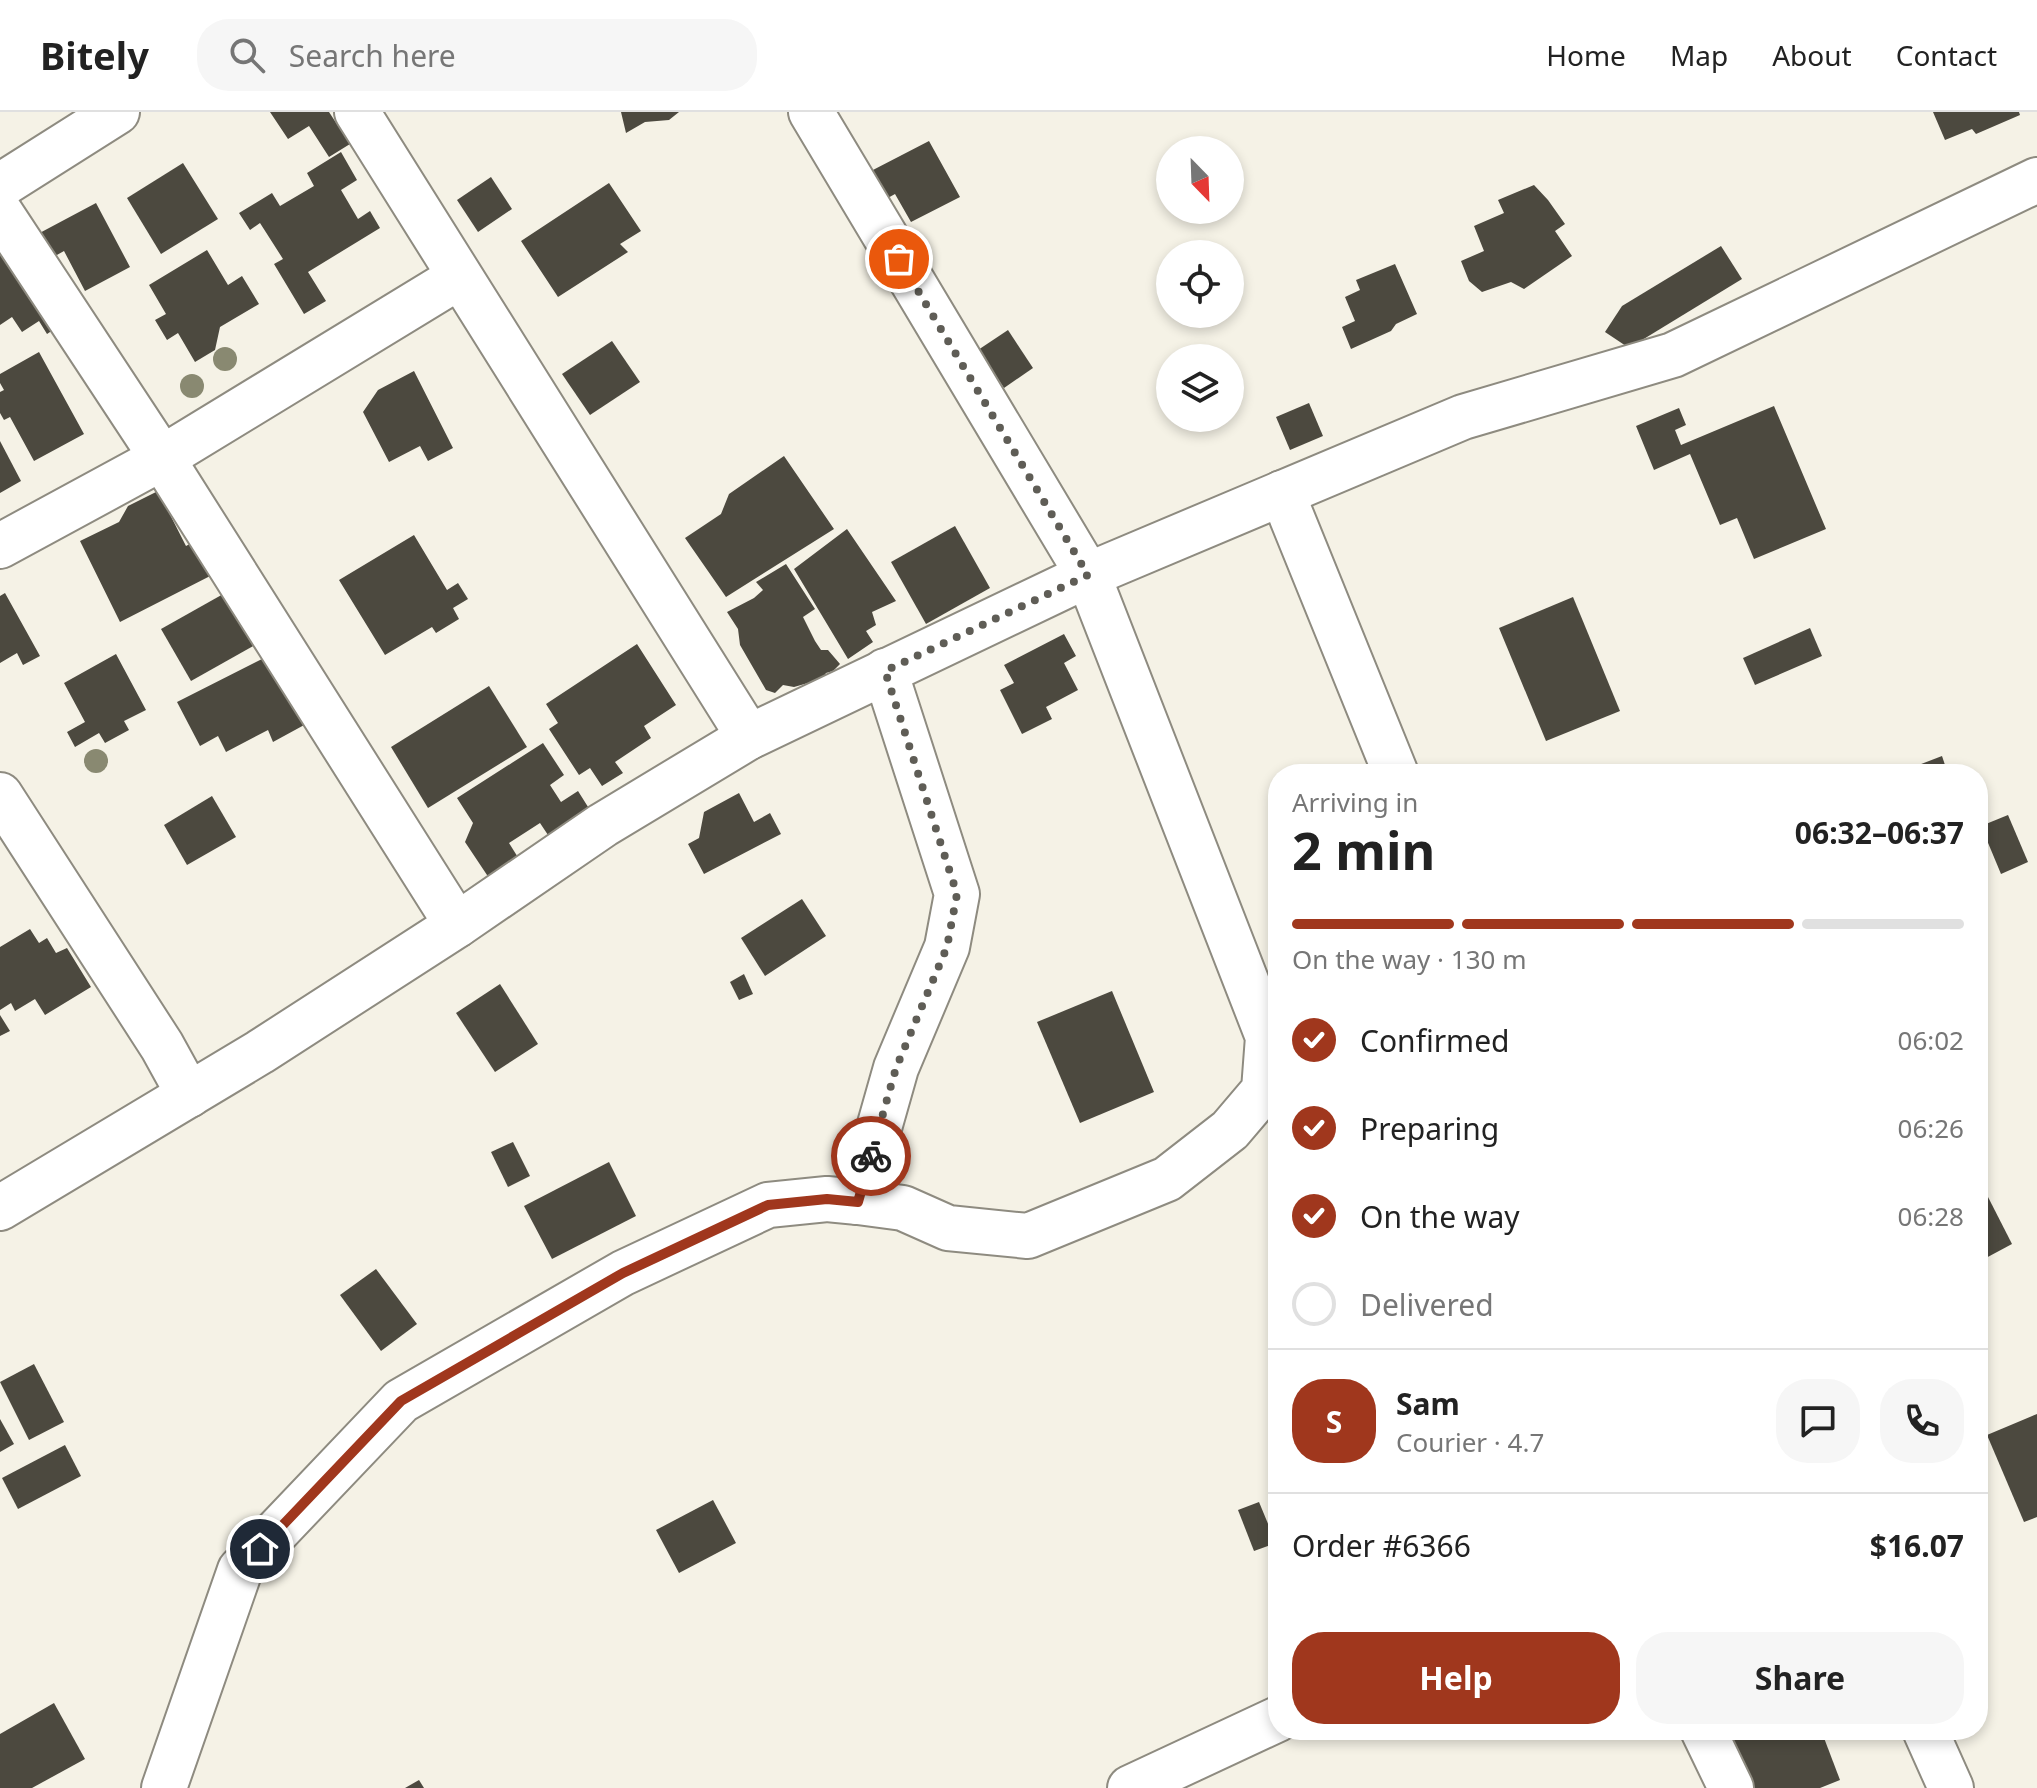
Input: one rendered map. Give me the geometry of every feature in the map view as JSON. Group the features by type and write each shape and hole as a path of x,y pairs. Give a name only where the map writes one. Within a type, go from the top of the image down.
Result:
{"street":[{"path":"0,186 117,112"},
{"path":"357,112 749,737"},
{"path":"164,1788 240,1570 401,1401 623,1273 768,1205 827,1199 858,1202 903,1208 948,1228 1028,1236 1167,1179 1230,1130 1264,1090 1268,1037 1088,575 827,117"},
{"path":"0,1208 189,1095 457,925 603,825 749,737 1088,575 1463,417 1673,355 2037,180"},
{"path":"0,212 162,458 457,925"},
{"path":"0,546 162,458 459,277"},
{"path":"1282,493 1392,764"},
{"path":"858,1202 896,1068 947,947 957,894 885,671"},
{"path":"0,795 162,1046 189,1095"},
{"path":"1130,1788 1268,1724"},
{"path":"1708,1740 1731,1788"},
{"path":"1929,1740 1951,1788"}],"building":[{"path":"270,112 329,112 350,144 329,157 309,126 288,139"},
{"path":"621,112 679,112 669,120 645,122 626,133"},
{"path":"1933,112 2019,112 2020,115 1976,134 1972,129 1945,140"},
{"path":"929,141 960,197 911,222 895,194 886,199 871,171"},
{"path":"341,152 357,180 341,190 358,219 370,211 380,228 308,272 326,301 304,314 274,264 283,259 260,223 250,230 239,213 272,193 280,206 314,186 307,173"},
{"path":"183,163 218,219 161,254 127,198"},
{"path":"491,177 512,209 478,232 457,200"},
{"path":"609,183 641,231 620,244 628,252 558,297 521,241"},
{"path":"1534,185 1565,224 1555,231 1572,256 1524,289 1511,282 1482,292 1469,281 1461,261 1484,251 1474,226 1504,213 1498,200"},
{"path":"96,203 130,267 85,291 64,251 48,260 34,236"},
{"path":"0,244 65,322 47,334 39,321 22,332 12,317 0,325"},
{"path":"1721,246 1742,279 1629,348 1605,332 1622,306"},
{"path":"207,250 228,285 242,276 259,304 220,327 215,350 195,362 178,333 167,340 155,320 166,314 149,285"},
{"path":"1395,264 1417,314 1396,324 1391,331 1351,349 1342,327 1355,321 1345,297 1360,290 1356,280"},
{"path":"1008,330 1033,368 1004,388 978,350"},
{"path":"612,341 640,382 590,415 562,374"},
{"path":"39,352 84,434 34,461 10,417 4,420 0,413 0,392 4,390 0,374"},
{"path":"414,371 453,448 428,461 420,446 389,462 363,412 378,390"},
{"path":"1309,403 1323,436 1290,450 1276,417"},
{"path":"1774,406 1826,529 1754,559 1737,518 1720,525 1690,454 1654,470 1636,426 1679,408 1686,425 1675,430 1681,445"},
{"path":"0,441 21,481 0,493"},
{"path":"784,456 834,529 726,597 685,538 721,514 729,494"},
{"path":"158,491 186,546 199,539 216,573 120,622 80,541 119,522 128,506"},
{"path":"955,526 990,588 926,624 891,562"},
{"path":"847,529 896,601 872,612 876,625 866,631 873,642 848,659 794,569"},
{"path":"414,535 447,590 458,583 468,599 453,608 459,619 436,633 432,627 385,655 339,580"},
{"path":"786,564 815,609 803,617 815,641 821,650 828,650 840,664 826,673 818,686 808,683 794,687 783,685 775,693 766,690 740,645 738,629 727,612 754,598 763,590 756,582"},
{"path":"5,593 40,656 23,665 17,653 0,663 0,596"},
{"path":"225,593 255,645 191,681 161,629"},
{"path":"1573,597 1620,711 1546,741 1499,628"},
{"path":"1810,628 1822,656 1755,685 1743,658"},
{"path":"1064,634 1076,656 1064,663 1078,690 1046,707 1052,719 1022,734 1000,690 1014,683 1004,665"},
{"path":"637,644 676,705 644,726 651,738 615,762 623,773 602,786 590,768 579,775 549,729 558,723 546,704"},
{"path":"116,654 146,710 124,721 129,730 105,743 99,733 75,747 67,732 85,722 64,683"},
{"path":"270,655 306,724 273,742 268,730 226,752 218,736 200,746 177,702"},
{"path":"489,686 527,747 428,808 391,747"},
{"path":"543,743 564,775 550,785 561,802 578,791 595,818 554,844 540,823 509,843 519,859 489,878 465,842 473,823 457,798"},
{"path":"1942,756 1945,764 1921,764"},
{"path":"739,793 754,822 770,813 781,834 704,874 688,844 699,838 704,812"},
{"path":"212,796 236,837 187,865 164,825"},
{"path":"2008,815 2028,862 2001,874 1988,843 1988,823"},
{"path":"802,899 826,936 765,976 741,938"},
{"path":"30,929 39,943 47,938 56,953 67,948 91,987 45,1015 35,999 15,1011 11,1003 0,1010 0,947"},
{"path":"744,974 753,994 739,1000 730,982"},
{"path":"500,984 538,1044 495,1072 456,1013"},
{"path":"1112,991 1154,1092 1080,1123 1037,1022"},
{"path":"0,1015 10,1031 0,1036"},
{"path":"513,1142 530,1176 508,1187 491,1152"},
{"path":"609,1162 636,1216 552,1259 524,1206"},
{"path":"1988,1197 2012,1244 1988,1257"},
{"path":"376,1269 417,1324 381,1351 340,1295"},
{"path":"34,1364 64,1422 29,1440 0,1382"},
{"path":"2037,1414 2037,1517 2024,1522 1988,1435"},
{"path":"0,1419 14,1444 0,1452"},
{"path":"65,1445 81,1476 18,1509 2,1478"},
{"path":"713,1500 736,1543 679,1573 656,1530"},
{"path":"1259,1502 1268,1524 1268,1546 1254,1551 1238,1510"},
{"path":"54,1703 85,1759 32,1788 0,1788 0,1734"},
{"path":"1732,1740 1825,1740 1840,1780 1820,1788 1750,1788"},
{"path":"419,1780 424,1788 405,1788"}],"way so far":[{"path":"871,1156 896,1068 947,947 957,894 885,671 1088,575 899,259"}],"route":[{"path":"260,1549 401,1401 623,1273 768,1205 827,1199 858,1202 871,1156"}]}
